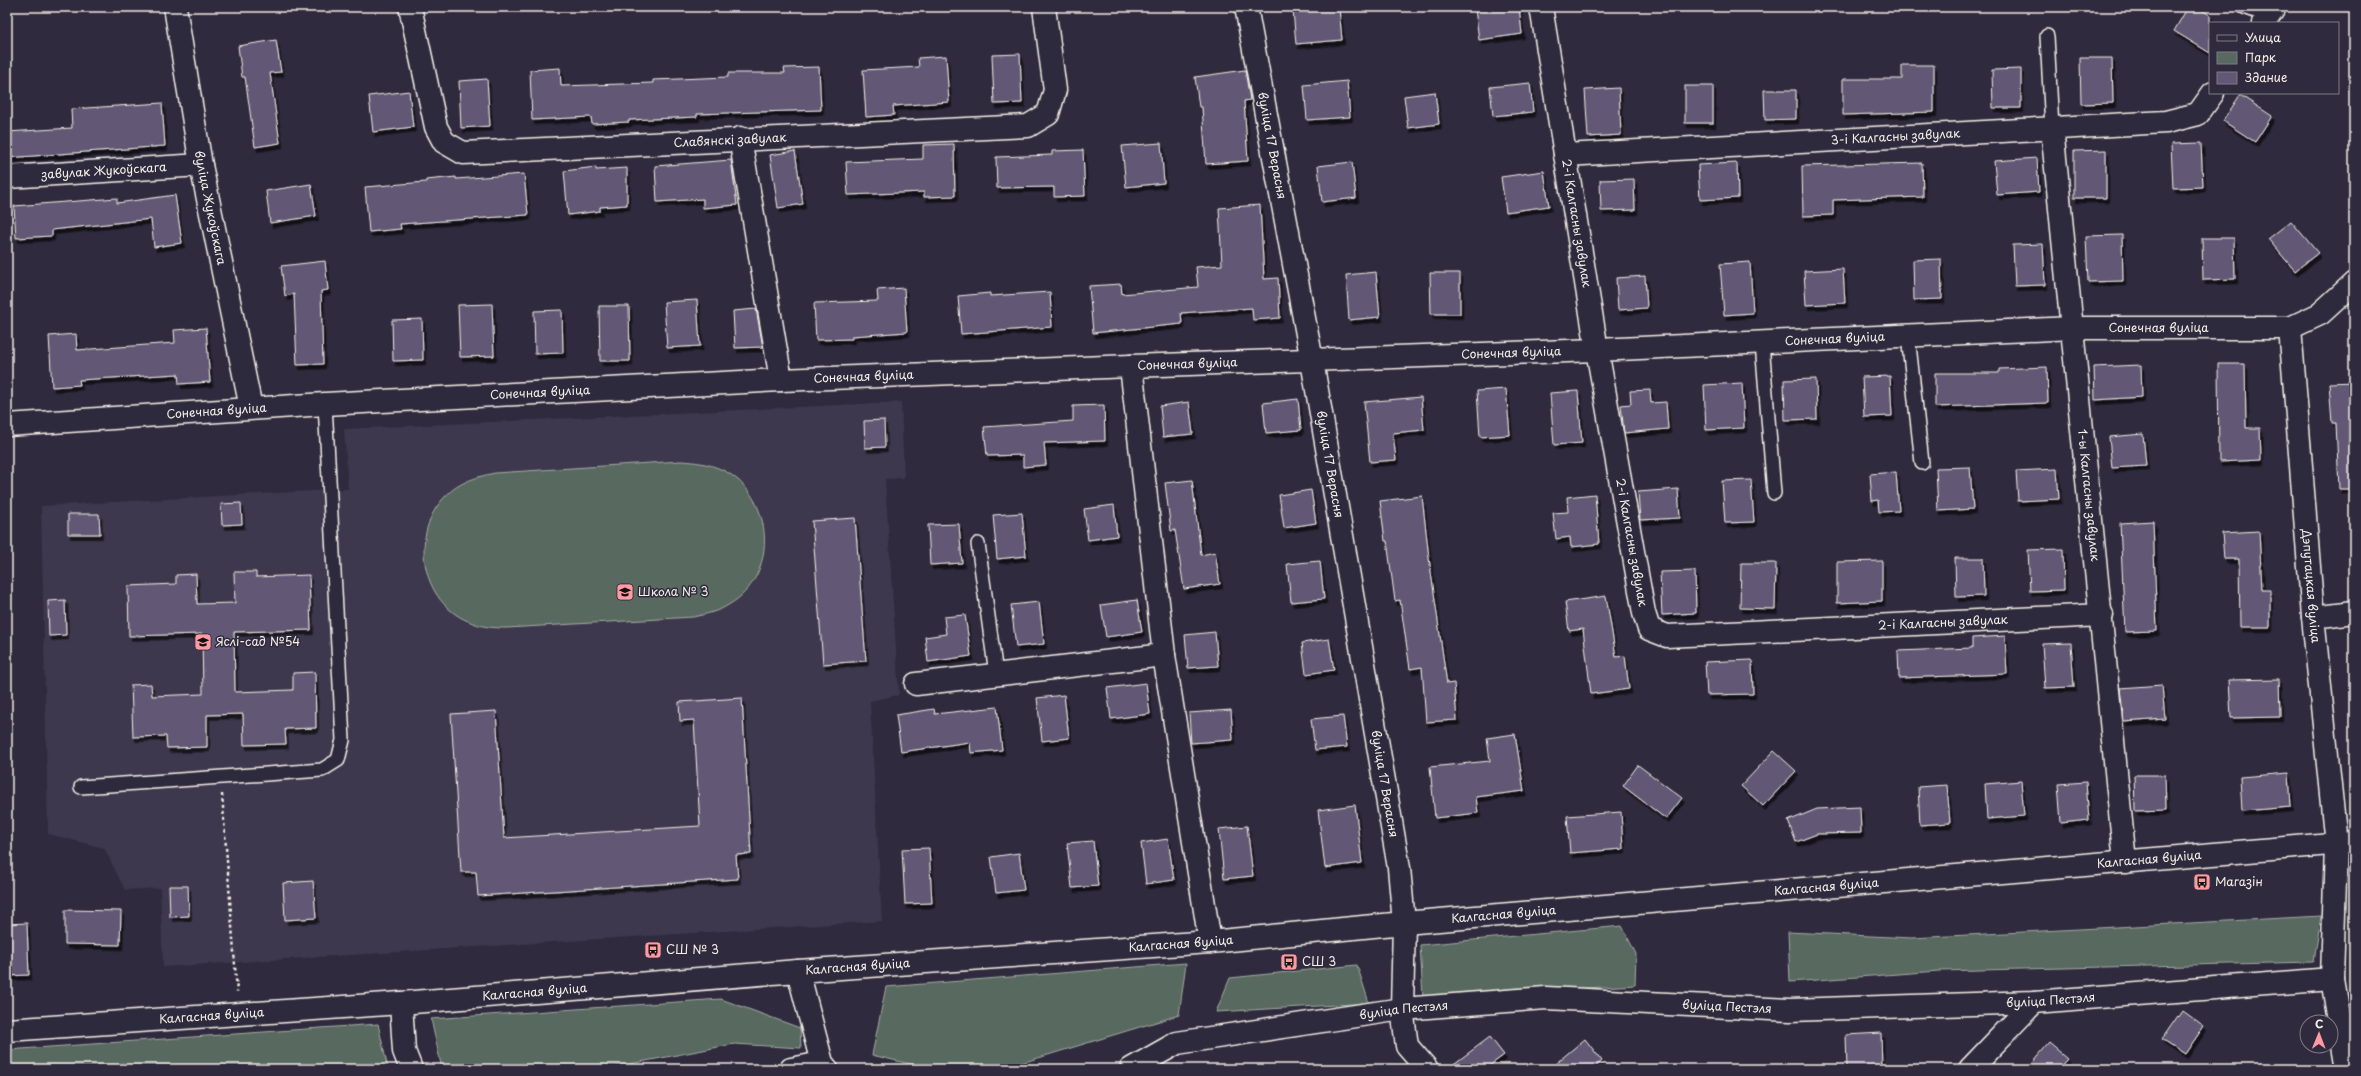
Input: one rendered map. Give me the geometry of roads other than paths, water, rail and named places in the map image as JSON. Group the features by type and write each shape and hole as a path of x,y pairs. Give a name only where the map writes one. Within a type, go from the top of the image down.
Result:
{"street":[{"name":"вуліца Жукоўскага","path":"175,7 201,165 251,408"},
{"name":"Славянскі завулак","path":"410,7 436,127 444,142 463,153 740,138 1028,126 1048,114 1055,90 1044,7"},
{"name":"вуліца 17 Верасня","path":"1246,7 1312,361 1399,868 1404,923 1402,1009 1407,1046 1427,1069"},
{"name":"2-і Калгасны завулак","path":"1541,7 1597,350 1644,613 1649,629 1667,636 2102,615"},
{"name":"3-і Калгасны завулак","path":"1565,155 2166,122 2198,114 2212,94"},
{"name":"1-ы Калгасны завулак","path":"2052,128 2102,615 2125,862"},
{"path":"740,138 782,380"},
{"name":"завулак Жукоўскага","path":"7,177 201,165"},
{"name":"Сонечная вуліца","path":"7,425 251,408 782,380 1597,350 2073,328 2290,328 2320,314 2354,283"},
{"name":"Дэпутацкая вуліца","path":"2290,328 2313,617 2345,843 2332,979 2347,1069"},
{"path":"1131,366 1164,655 1210,942"},
{"path":"2313,617 2354,612"},
{"path":"916,684 1164,655"},
{"name":"Калгасная вуліца","path":"7,1030 239,1015 798,971 1210,942 1404,923 2345,843"},
{"path":"791,1069 824,1066 798,971"},
{"name":"вуліца Пестэля","path":"1131,1069 1177,1043 1402,1009 1546,998 1790,1010 2034,1002 2332,979"},
{"path":"1970,1069 2034,1002"},
{"path":"401,1003 404,1051 412,1069"}],"lane":[{"path":"2244,7 2269,16"},
{"path":"2047,36 2052,128"},
{"path":"1908,336 1922,463"},
{"path":"1762,343 1774,493"},
{"path":"81,787 322,770 338,760 343,740 325,404"},
{"path":"978,544 996,674"}],"place":[{"name":"Школа № 3","path":"625,592"},
{"name":"Яслі-сад №54","path":"203,642"},
{"name":"Магазін","path":"2202,882"},
{"name":"СШ № 3","path":"653,950"},
{"name":"СШ 3","path":"1289,962"}]}
